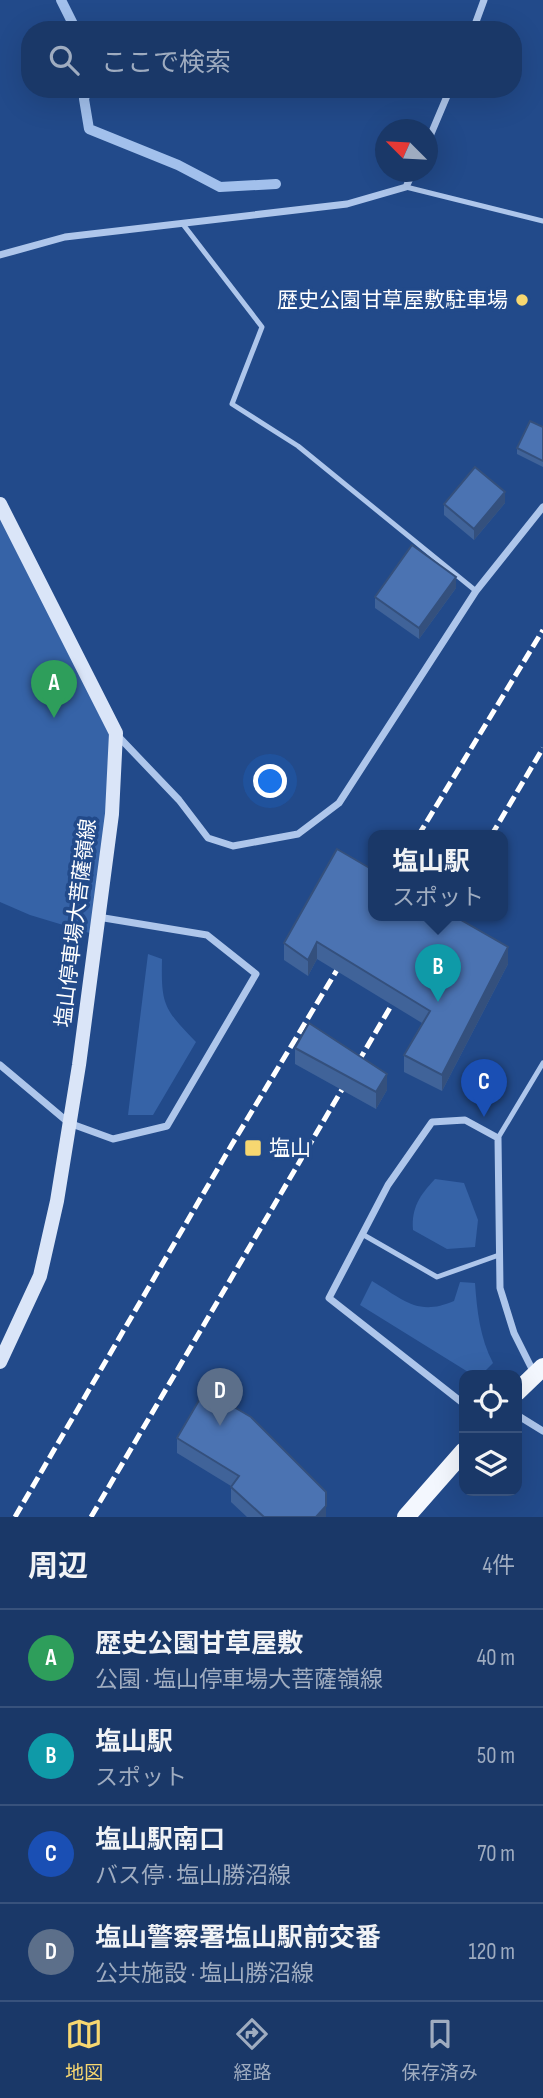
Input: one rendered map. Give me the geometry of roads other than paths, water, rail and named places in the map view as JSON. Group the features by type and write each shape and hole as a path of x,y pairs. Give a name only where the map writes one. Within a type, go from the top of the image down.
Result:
{"main road":[{"name":"塩山停車場大菩薩嶺線","path":"0,504 116,733 112,814 79,1065 57,1201 40,1276 0,1362"},
{"path":"522,1387 539,1370"},
{"path":"406,1517 459,1457"}],"street":[{"path":"476,21 484,0"},
{"path":"437,119 446,98"},
{"path":"0,256 65,237 347,204 406,187 408,182"},
{"path":"116,733 179,800 208,838 233,846 298,834 338,803 476,591 543,507"},
{"path":"0,1065 69,1123 113,1139 167,1126 256,974 207,935 97,917"},
{"path":"459,1400 329,1298 388,1185 432,1122 464,1120 498,1138 500,1288 514,1334 539,1370"},
{"path":"522,1418 543,1431"}],"lane":[{"path":"406,187 543,221"},
{"path":"181,223 262,327 232,404 298,446 476,591"},
{"path":"498,1138 543,1063"},
{"path":"362,1234 437,1277 499,1255"}],"waterway":[{"path":"61,0 72,21"},
{"path":"84,98 89,129 178,165 220,187 276,184"}],"railway":[{"path":"422,830 543,630"},
{"path":"495,830 543,748"},
{"path":"15,1517 231,1146 346,955"},
{"path":"91,1517 401,989"}],"place":[{"name":"歴史公園甘草屋敷駐車場","path":"522,300"},
{"name":"歴史公園甘草屋敷","path":"54,718"},
{"name":"塩山駅","path":"438,1002"},
{"name":"塩山駅南口","path":"484,1117"},
{"name":"塩山","path":"253,1148"},
{"name":"塩山警察署塩山駅前交番","path":"220,1426"}]}
